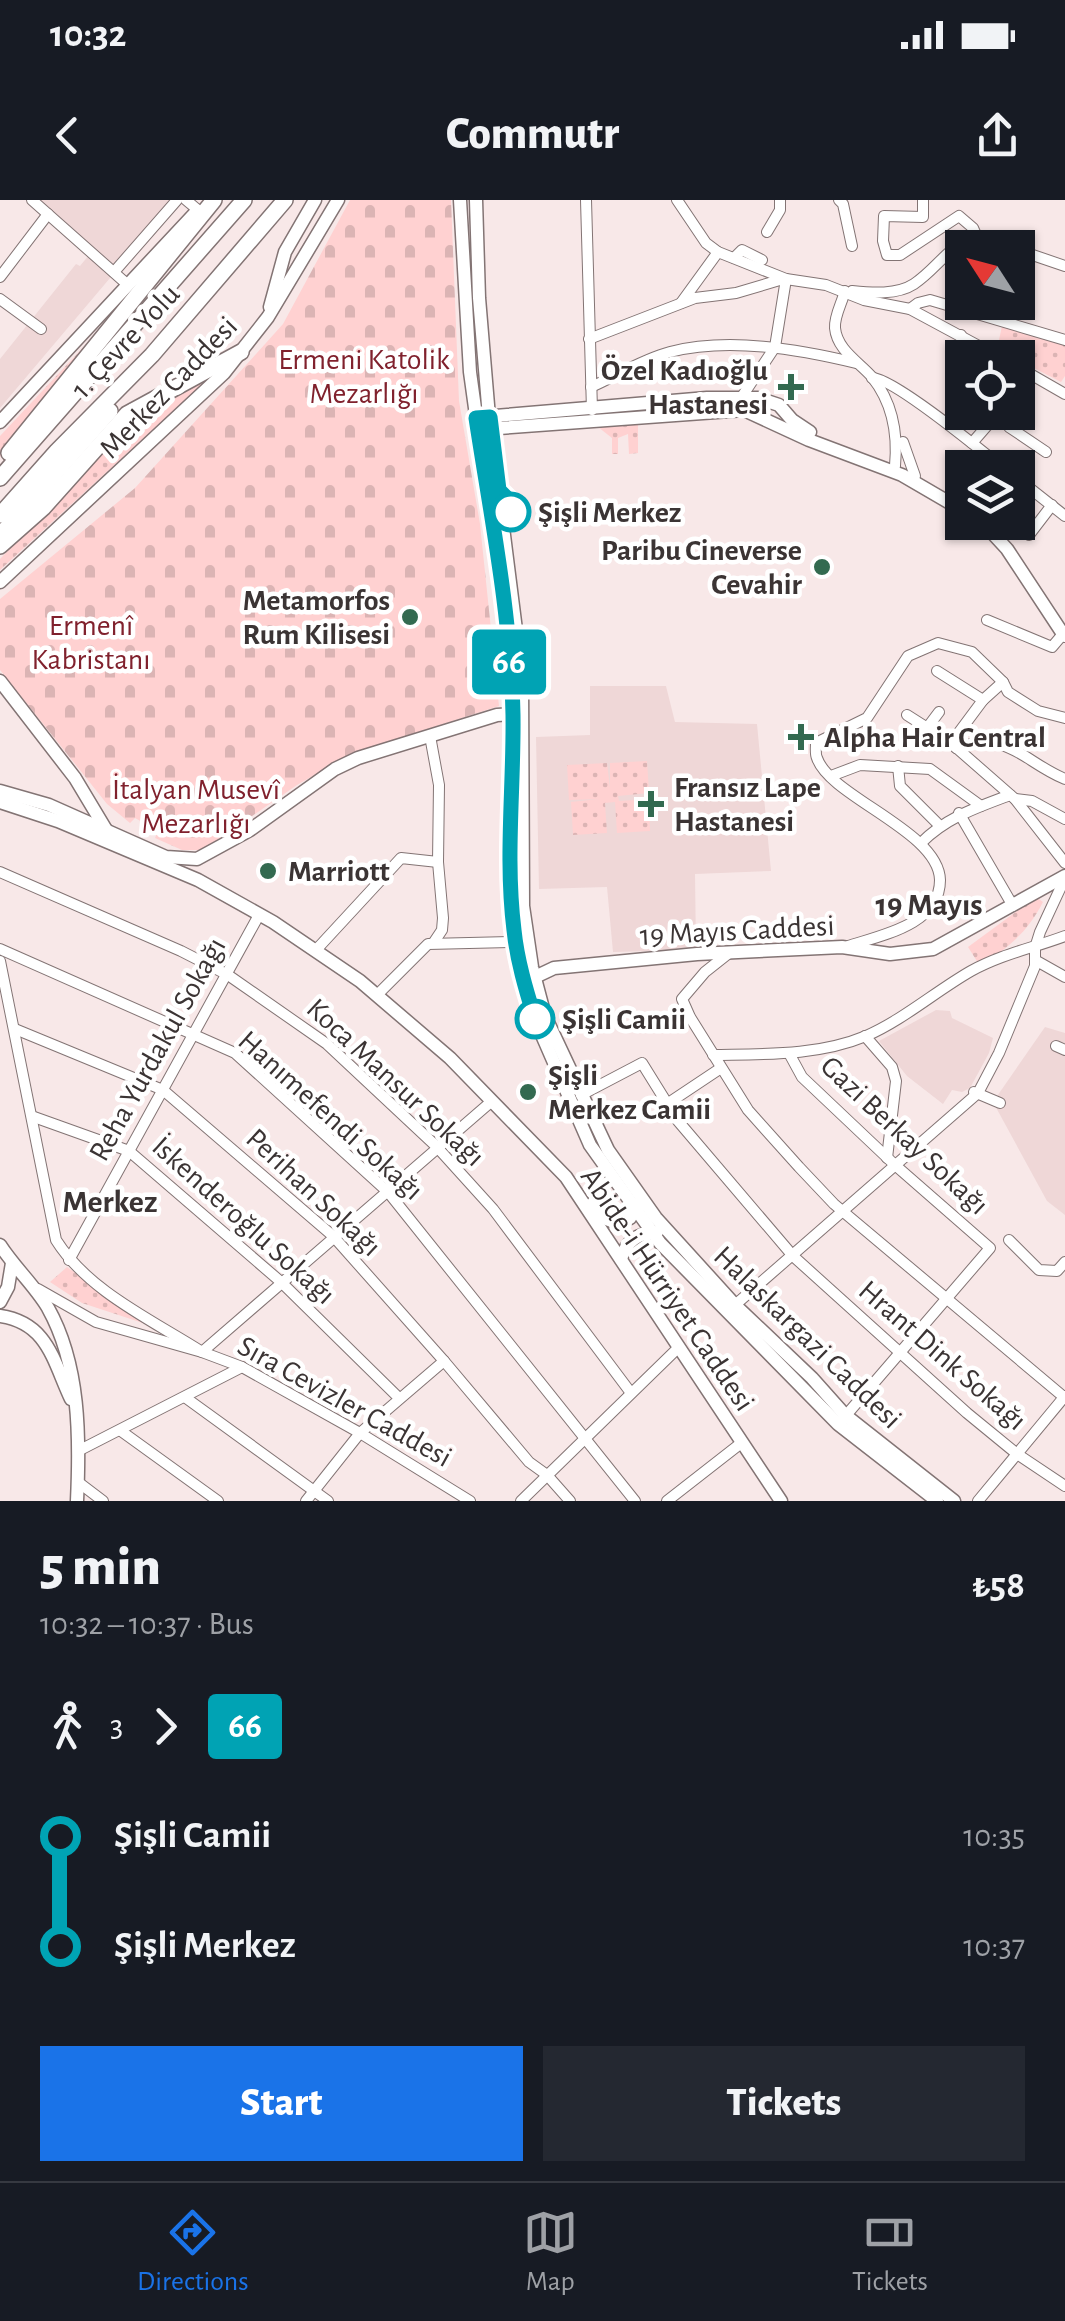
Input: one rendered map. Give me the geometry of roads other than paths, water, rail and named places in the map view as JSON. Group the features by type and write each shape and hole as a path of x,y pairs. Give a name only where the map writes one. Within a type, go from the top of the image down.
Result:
{"highway":[{"name":"1. Çevre Yolu","path":"0,478 244,200"},
{"name":"1. Çevre Yolu","path":"0,515 152,355 285,200"},
{"path":"0,464 206,203"},
{"path":"0,546 50,500 127,414 241,352"},
{"path":"0,535 89,436 152,355"}],"main road":[{"path":"268,317 285,252 315,200"},
{"name":"Merkez Caddesi","path":"0,582 151,444 241,352 268,317 338,200"},
{"path":"460,200 466,324 519,645 524,737 522,943 546,1016 580,1095 638,1204"},
{"path":"476,200 483,424 513,714 510,823 522,943 535,1019 574,1112 598,1156 638,1204"},
{"path":"0,421 206,203"},
{"path":"483,424 592,410 740,398 767,400 779,405 790,424 902,472"},
{"path":"767,400 772,408 768,419"},
{"path":"483,424 732,408 790,424 876,460 945,499"},
{"path":"998,540 1064,635"},
{"path":"0,681 91,800 116,844"},
{"path":"1,796 78,818 178,860 197,860 250,830 335,769 358,758 497,715 513,714 524,737"},
{"name":"Abide-i Hürriyet Caddesi","path":"1,796 198,880 258,914 377,994 464,1070 566,1177 781,1501"},
{"path":"78,818 91,800"},
{"path":"198,880 198,867 209,854"},
{"name":"19 Mayıs Caddesi","path":"535,976 545,969 573,965 728,953 842,947 890,954 934,950 1065,877"},
{"name":"19 Mayıs Caddesi","path":"522,943 542,958 573,965"},
{"path":"566,1177 615,1224 624,1223 638,1204"},
{"name":"Halaskargazi Caddesi","path":"638,1204 652,1232 674,1259 842,1420 937,1501"},
{"name":"Halaskargazi Caddesi","path":"638,1204 812,1378 842,1420 954,1501"},
{"path":"622,1259 624,1249 634,1238 652,1232 684,1250"},
{"path":"0,1245 8,1287 0,1302"},
{"path":"6,1262 47,1306 70,1361 78,1450 77,1501"},
{"path":"0,1316 25,1322 42,1336 75,1409"}],"street":[{"path":"32,200 128,284"},
{"path":"114,272 177,200"},
{"path":"186,200 206,203"},
{"path":"586,200 592,410"},
{"path":"677,200 706,243 718,252 786,279 875,293 912,285 945,256"},
{"path":"767,232 780,210 780,200"},
{"path":"839,200 852,246"},
{"path":"923,200 923,217 884,216 887,255 900,255 959,216 974,230"},
{"path":"0,276 48,214"},
{"path":"734,258 742,250 762,260"},
{"path":"682,304 718,252"},
{"path":"1035,256 1065,266"},
{"path":"589,338 682,304 786,279"},
{"path":"740,398 775,347 786,279"},
{"path":"845,290 835,317 837,336 858,361 896,394 981,450"},
{"path":"845,290 864,300 910,310 970,340"},
{"path":"0,299 41,329"},
{"path":"910,310 918,302 930,300 1065,340"},
{"path":"588,326 604,331"},
{"path":"962,335 962,340"},
{"path":"591,387 668,352 702,348 775,347 858,361"},
{"path":"1035,377 1065,394"},
{"path":"876,378 900,443 902,472"},
{"path":"896,394 902,472"},
{"path":"972,443 983,430"},
{"path":"1013,430 1046,452"},
{"path":"876,460 893,454 900,443"},
{"path":"1035,492 1065,516"},
{"path":"1035,528 1052,505"},
{"path":"987,620 1052,647 1064,635"},
{"path":"842,947 928,914 940,898 940,873 920,843 831,776 817,760 816,743 867,718 908,656 938,644 972,652 1004,682 1008,692 1038,711 1062,713"},
{"path":"937,671 984,700"},
{"path":"954,745 984,700 1004,682"},
{"path":"927,728 939,712"},
{"path":"907,716 954,745 1013,797 1065,864"},
{"path":"430,736 439,785 438,862 443,918 442,930 434,942"},
{"path":"954,745 1002,744 1065,779"},
{"path":"831,776 860,765 930,769 981,806"},
{"path":"898,766 900,786 939,825"},
{"path":"0,810 1,796"},
{"path":"920,843 959,813 1013,797 1065,819"},
{"path":"959,813 1013,906"},
{"path":"316,950 402,858 438,862"},
{"name":"Koca Mansur Sokağı","path":"0,872 228,976 327,1044 436,1146 493,1209 631,1393"},
{"path":"735,1305 842,1211 891,1161 976,1092 999,1054 1036,966 1035,954 1065,877"},
{"path":"1035,954 1065,892"},
{"name":"Reha Yurdakul Sokağı","path":"69,1260 228,976 258,914"},
{"path":"1035,954 1065,936"},
{"path":"377,994 422,948 434,942 522,943"},
{"name":"Hanımefendi Sokağı","path":"0,949 235,1053 386,1190 636,1501"},
{"path":"713,1054 790,1054 865,1036 973,970 1018,949 1035,954 1065,977"},
{"path":"728,953 682,999 721,1068 772,1138 842,1211 1065,1397 978,1501"},
{"path":"0,960 56,1240 69,1260 99,1286 202,1352 492,1100"},
{"name":"Perihan Sokağı","path":"15,1029 163,1090 333,1236 529,1462 548,1475 570,1501"},
{"path":"865,1036 892,1067 896,1081 891,1161"},
{"name":"Gazi Berkay Sokağı","path":"790,1054 802,1078 990,1248 946,1300"},
{"name":"Hrant Dink Sokağı","path":"580,1095 642,1063 678,1121 792,1256 1017,1454 1065,1486"},
{"path":"667,1104 721,1068"},
{"path":"976,1092 1000,1103"},
{"name":"İskenderoğlu Sokağı","path":"34,1117 129,1151 281,1282 398,1398"},
{"path":"1009,1240 1039,1270 1057,1271 1065,1262"},
{"name":"Sıra Cevizler Caddesi","path":"28,1283 96,1322 242,1367 470,1501"},
{"path":"842,1420 946,1300"},
{"path":"521,1501 678,1348"},
{"path":"306,1501 360,1433 444,1361"},
{"path":"78,1450 242,1367"},
{"path":"186,1398 328,1501"},
{"path":"121,1431 218,1501"},
{"path":"667,1501 740,1444"},
{"path":"78,1482 103,1501"},
{"path":"682,1491 690,1501"}],"place":[{"name":"Özel Kadıoğlu Hastanesi","path":"791,387"},
{"name":"Şişli Merkez","path":"511,512"},
{"name":"Paribu Cineverse Cevahir","path":"822,567"},
{"name":"Metamorfos Rum Kilisesi","path":"410,617"},
{"name":"Alpha Hair Central","path":"801,737"},
{"name":"Fransız Lape Hastanesi","path":"651,804"},
{"name":"Marriott","path":"268,871"},
{"name":"Şişli Camii","path":"535,1019"},
{"name":"Şişli Merkez Camii","path":"528,1092"}],"district":[{"name":"19 Mayıs","path":"929,904"},
{"name":"Merkez","path":"110,1201"}],"park label":[{"name":"Ermeni Katolik Mezarlığı","path":"364,376"},
{"name":"Ermenî Kabristanı","path":"91,642"},
{"name":"İtalyan Musevî Mezarlığı","path":"196,806"}]}
